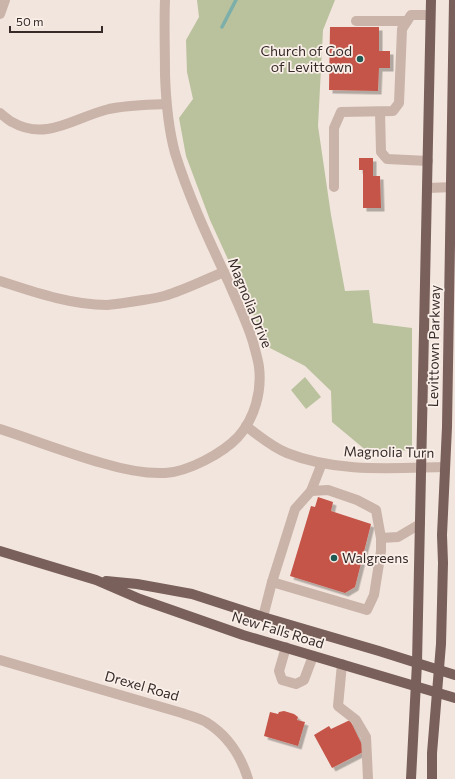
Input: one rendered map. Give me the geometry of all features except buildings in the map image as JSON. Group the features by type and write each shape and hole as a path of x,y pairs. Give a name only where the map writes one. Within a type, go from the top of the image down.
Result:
{"main road":[{"name":"Levittown Parkway","path":"411,779 417,663 428,188 430,0"},
{"name":"Levittown Parkway","path":"432,779 432,753 441,644 443,564 442,535 447,420 453,187 454,0"},
{"name":"New Falls Road","path":"0,551 96,580 140,599 243,634 455,698"},
{"name":"New Falls Road","path":"96,580 137,584 192,594 455,675"}],"street":[{"path":"0,14 5,0"},
{"name":"Magnolia Drive","path":"0,429 74,455 119,468 149,473 167,473 200,463 233,442 246,426 254,410 259,394 260,379 259,365 253,340 240,307 187,190 175,152 168,121 166,104 164,34 165,0"},
{"path":"334,187 334,128 341,112 393,111 399,103 402,29 411,15 430,15"},
{"path":"356,21 407,21"},
{"path":"0,113 12,122 25,128 36,130 63,126 87,116 126,106 166,104"},
{"path":"380,112 381,152 387,159 428,161"},
{"path":"428,188 453,187"},
{"path":"0,281 69,301 87,304 107,304 127,303 163,296 224,272"},
{"name":"Magnolia Turn","path":"246,426 270,444 286,453 316,462 363,468 445,467"},
{"path":"263,617 272,582 295,509 311,490 322,463"},
{"path":"272,582 367,610 374,594 381,552 381,538 376,510 357,500 328,490 311,490"},
{"path":"381,538 398,538 420,524"},
{"path":"286,647 280,671 282,680 296,684 304,680 313,656"},
{"name":"Drexel Road","path":"0,660 182,712 205,722 219,731 233,746 243,763 248,779"},
{"path":"342,664 338,706 356,720 366,737 368,779"}],"green space":[{"path":"197,0 335,0 323,30 318,126 331,215 345,291 369,290 373,323 412,328 412,450 368,452 332,422 331,391 305,366 268,347 210,220 186,156 179,118 193,99 187,72 186,40 199,17"},
{"path":"305,377 321,397 306,409 291,390"}],"waterway":[{"path":"222,27 236,0"}],"place":[{"name":"Church of God of Levittown","path":"360,59"},
{"name":"Walgreens","path":"334,558"}]}
